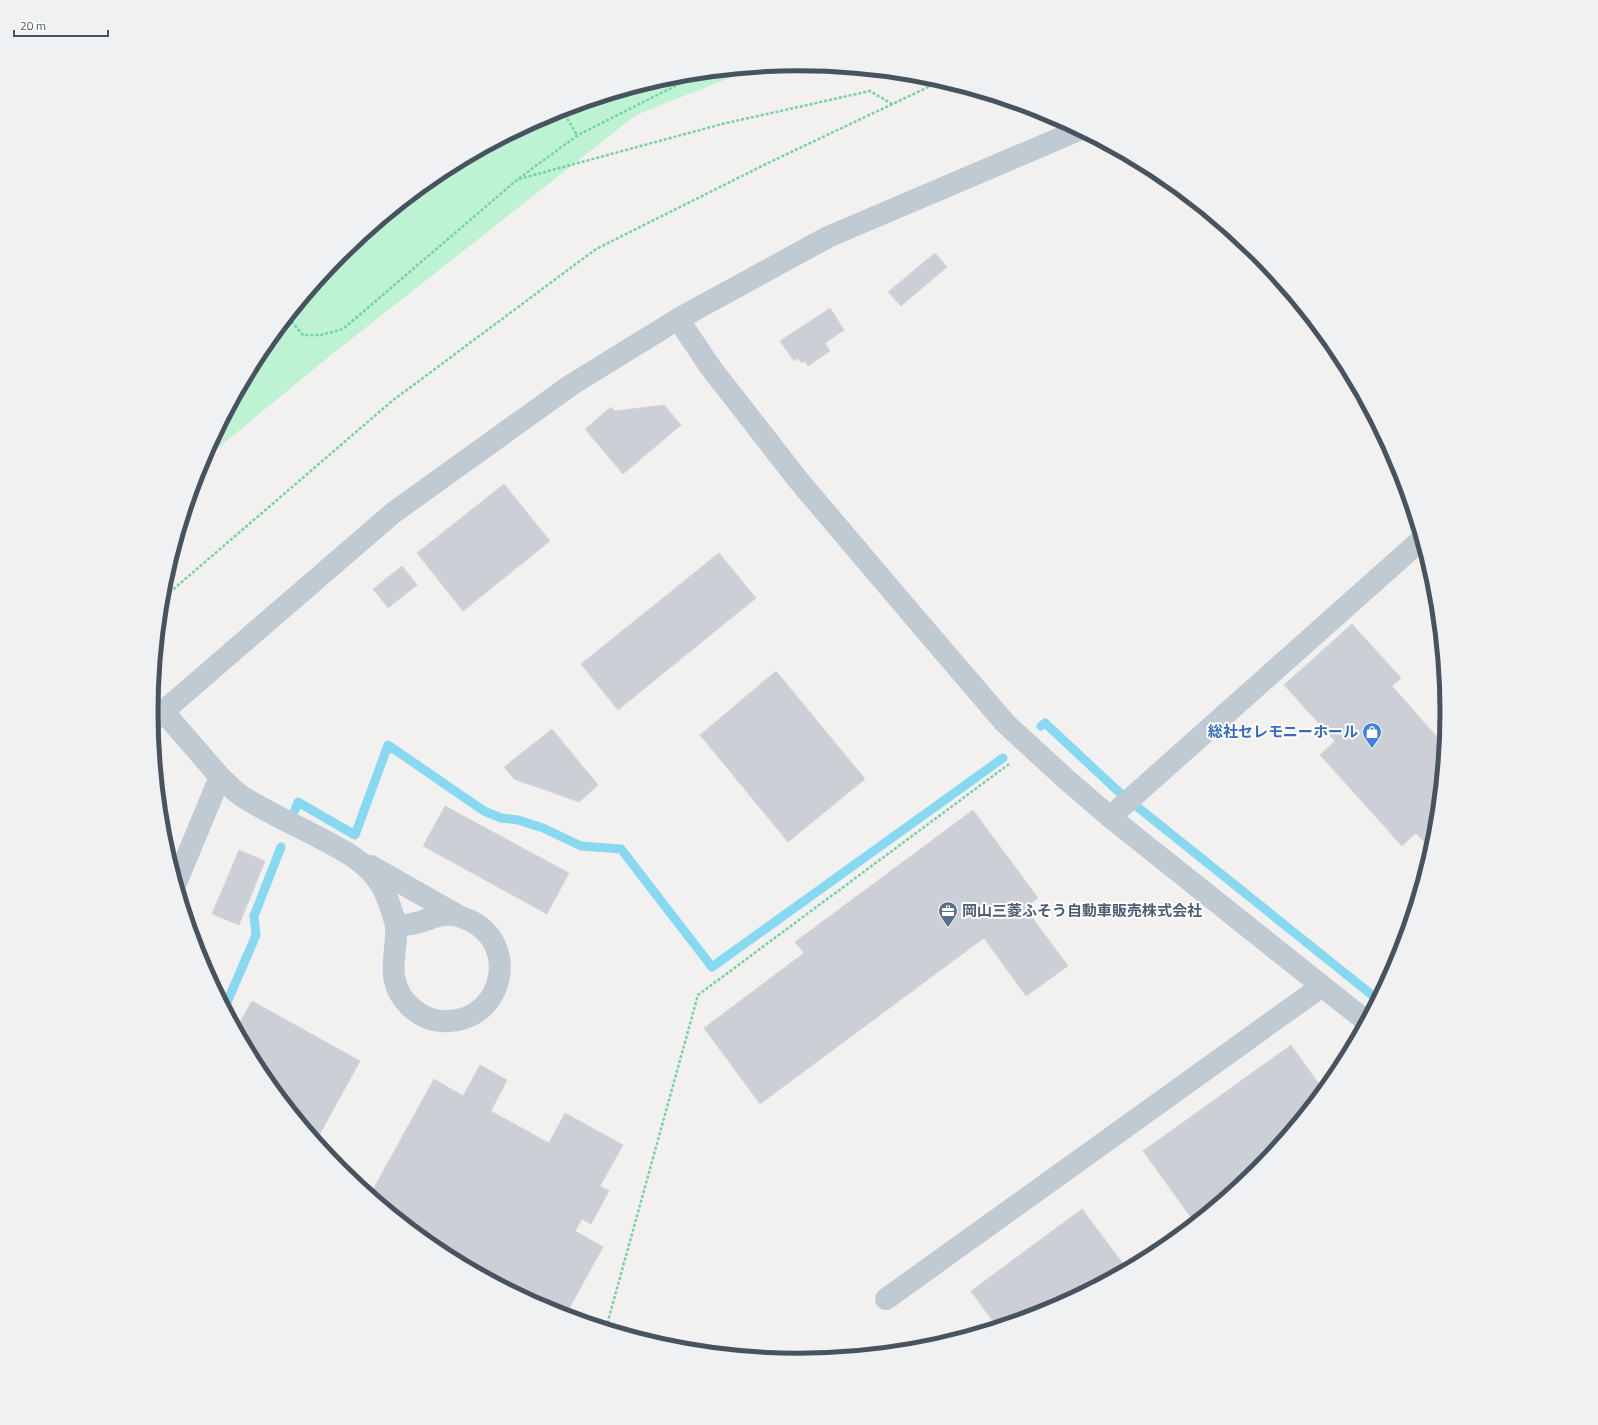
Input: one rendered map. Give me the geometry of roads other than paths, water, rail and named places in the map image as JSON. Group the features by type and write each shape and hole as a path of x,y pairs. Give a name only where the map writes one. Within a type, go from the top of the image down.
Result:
{"street":[{"path":"158,715 393,513 571,385 678,319 828,237 1073,133"},
{"path":"678,319 711,368 799,481 1005,722 1067,780 1122,806 1322,986 1363,1018"},
{"path":"1122,806 1418,543"},
{"path":"158,717 220,777 242,796 477,924 493,941 499,958 499,980 489,1001 481,1009 472,1015 451,1021 431,1019 410,1007 402,998 394,977 396,927 384,889 370,870 350,855"},
{"path":"179,877 220,777"},
{"path":"396,927 419,922 434,916 452,915 462,917"},
{"path":"886,1299 1322,986"}],"waterway":[{"path":"1041,726 1045,723 1120,793 1374,996"},
{"path":"295,810 298,802 355,835 388,745 484,811 501,818 518,820 543,828 581,846 621,849 712,967 1003,758"},
{"path":"227,1002 256,935 254,916 281,847"}],"place":[{"name":"総社セレモニーホール","path":"1372,749"},
{"name":"岡山三菱ふそう自動車販売株式会社","path":"948,928"}]}
